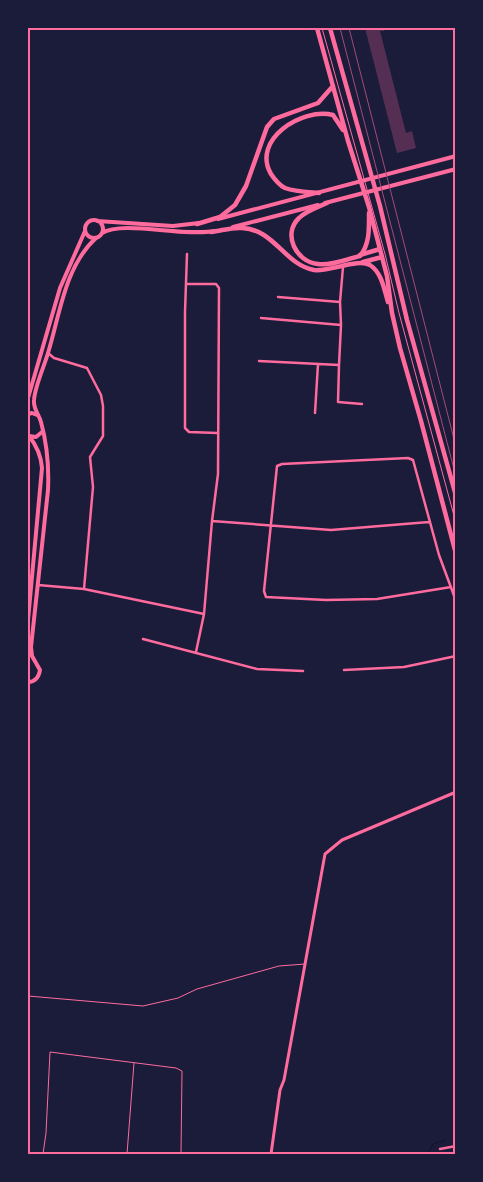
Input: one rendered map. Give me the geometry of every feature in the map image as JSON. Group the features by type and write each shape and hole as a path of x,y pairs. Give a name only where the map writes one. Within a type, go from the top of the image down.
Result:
{"highway":[{"path":"317,28 348,141 369,206 387,276 392,313"},
{"path":"330,28 380,206 408,320 456,496"},
{"path":"196,224 220,217 235,205 246,186 266,127 274,119 318,103 333,86"},
{"path":"320,193 298,192 283,187 275,180 269,170 267,160 275,136 284,127 297,120 310,114 323,112 336,118 348,141"},
{"path":"327,203 298,218 292,228 291,240 296,251 305,260 318,264 339,262 380,250"},
{"path":"360,256 369,233 369,206"},
{"path":"211,232 241,228 264,234 290,257 313,270 343,267 382,257"},
{"path":"362,262 378,272 392,313 456,554"}],"main road":[{"path":"28,398 60,288 85,231 87,222 97,220 173,226 196,224 456,156"},
{"path":"28,688 40,674 30,647 48,490 48,466 41,423 37,415 34,398 65,292 73,271 86,248 102,233 116,228 178,233 211,232 456,169"},
{"path":"97,220 102,226 102,233"},
{"path":"85,231 88,236 96,238"},
{"path":"28,414 37,415"},
{"path":"28,435 36,437 42,432"},
{"path":"28,435 38,449 42,468 28,620"},
{"path":"28,660 36,662"},
{"path":"28,682 35,680"}],"street":[{"path":"187,254 185,428 189,432 218,433"},
{"path":"343,267 340,302 338,402 362,404"},
{"path":"186,284 218,285 218,474 204,614 196,652"},
{"path":"278,297 340,302"},
{"path":"261,318 341,325"},
{"path":"48,354 54,358 87,368 101,395 103,406 103,436 90,457 93,487 84,589"},
{"path":"259,361 339,365"},
{"path":"315,413 318,364"},
{"path":"451,587 377,599 326,600 266,597 264,591 277,466 282,464 408,458 413,460 438,555 451,587 456,601"},
{"path":"212,521 331,530 429,522"},
{"path":"38,585 84,589 204,614"},
{"path":"143,639 257,669 303,671"},
{"path":"344,670 404,667 456,656"},
{"path":"271,1154 280,1090 284,1080 325,854 342,840 456,792"},
{"path":"440,1149 456,1146"}],"lane":[{"path":"322,28 456,523"},
{"path":"28,996 143,1006 178,998 197,990 279,966 305,964"},
{"path":"43,1154 46,1133 50,1052 176,1068 182,1071 181,1154"},
{"path":"127,1154 134,1062"}],"building":[{"path":"365,28 384,28 384,31 380,31 406,133 412,131 416,148 397,153"}],"waterway":[{"path":"428,1154 433,1144 445,1140"}],"railway":[{"path":"340,28 456,477"},
{"path":"349,28 456,447"}]}
